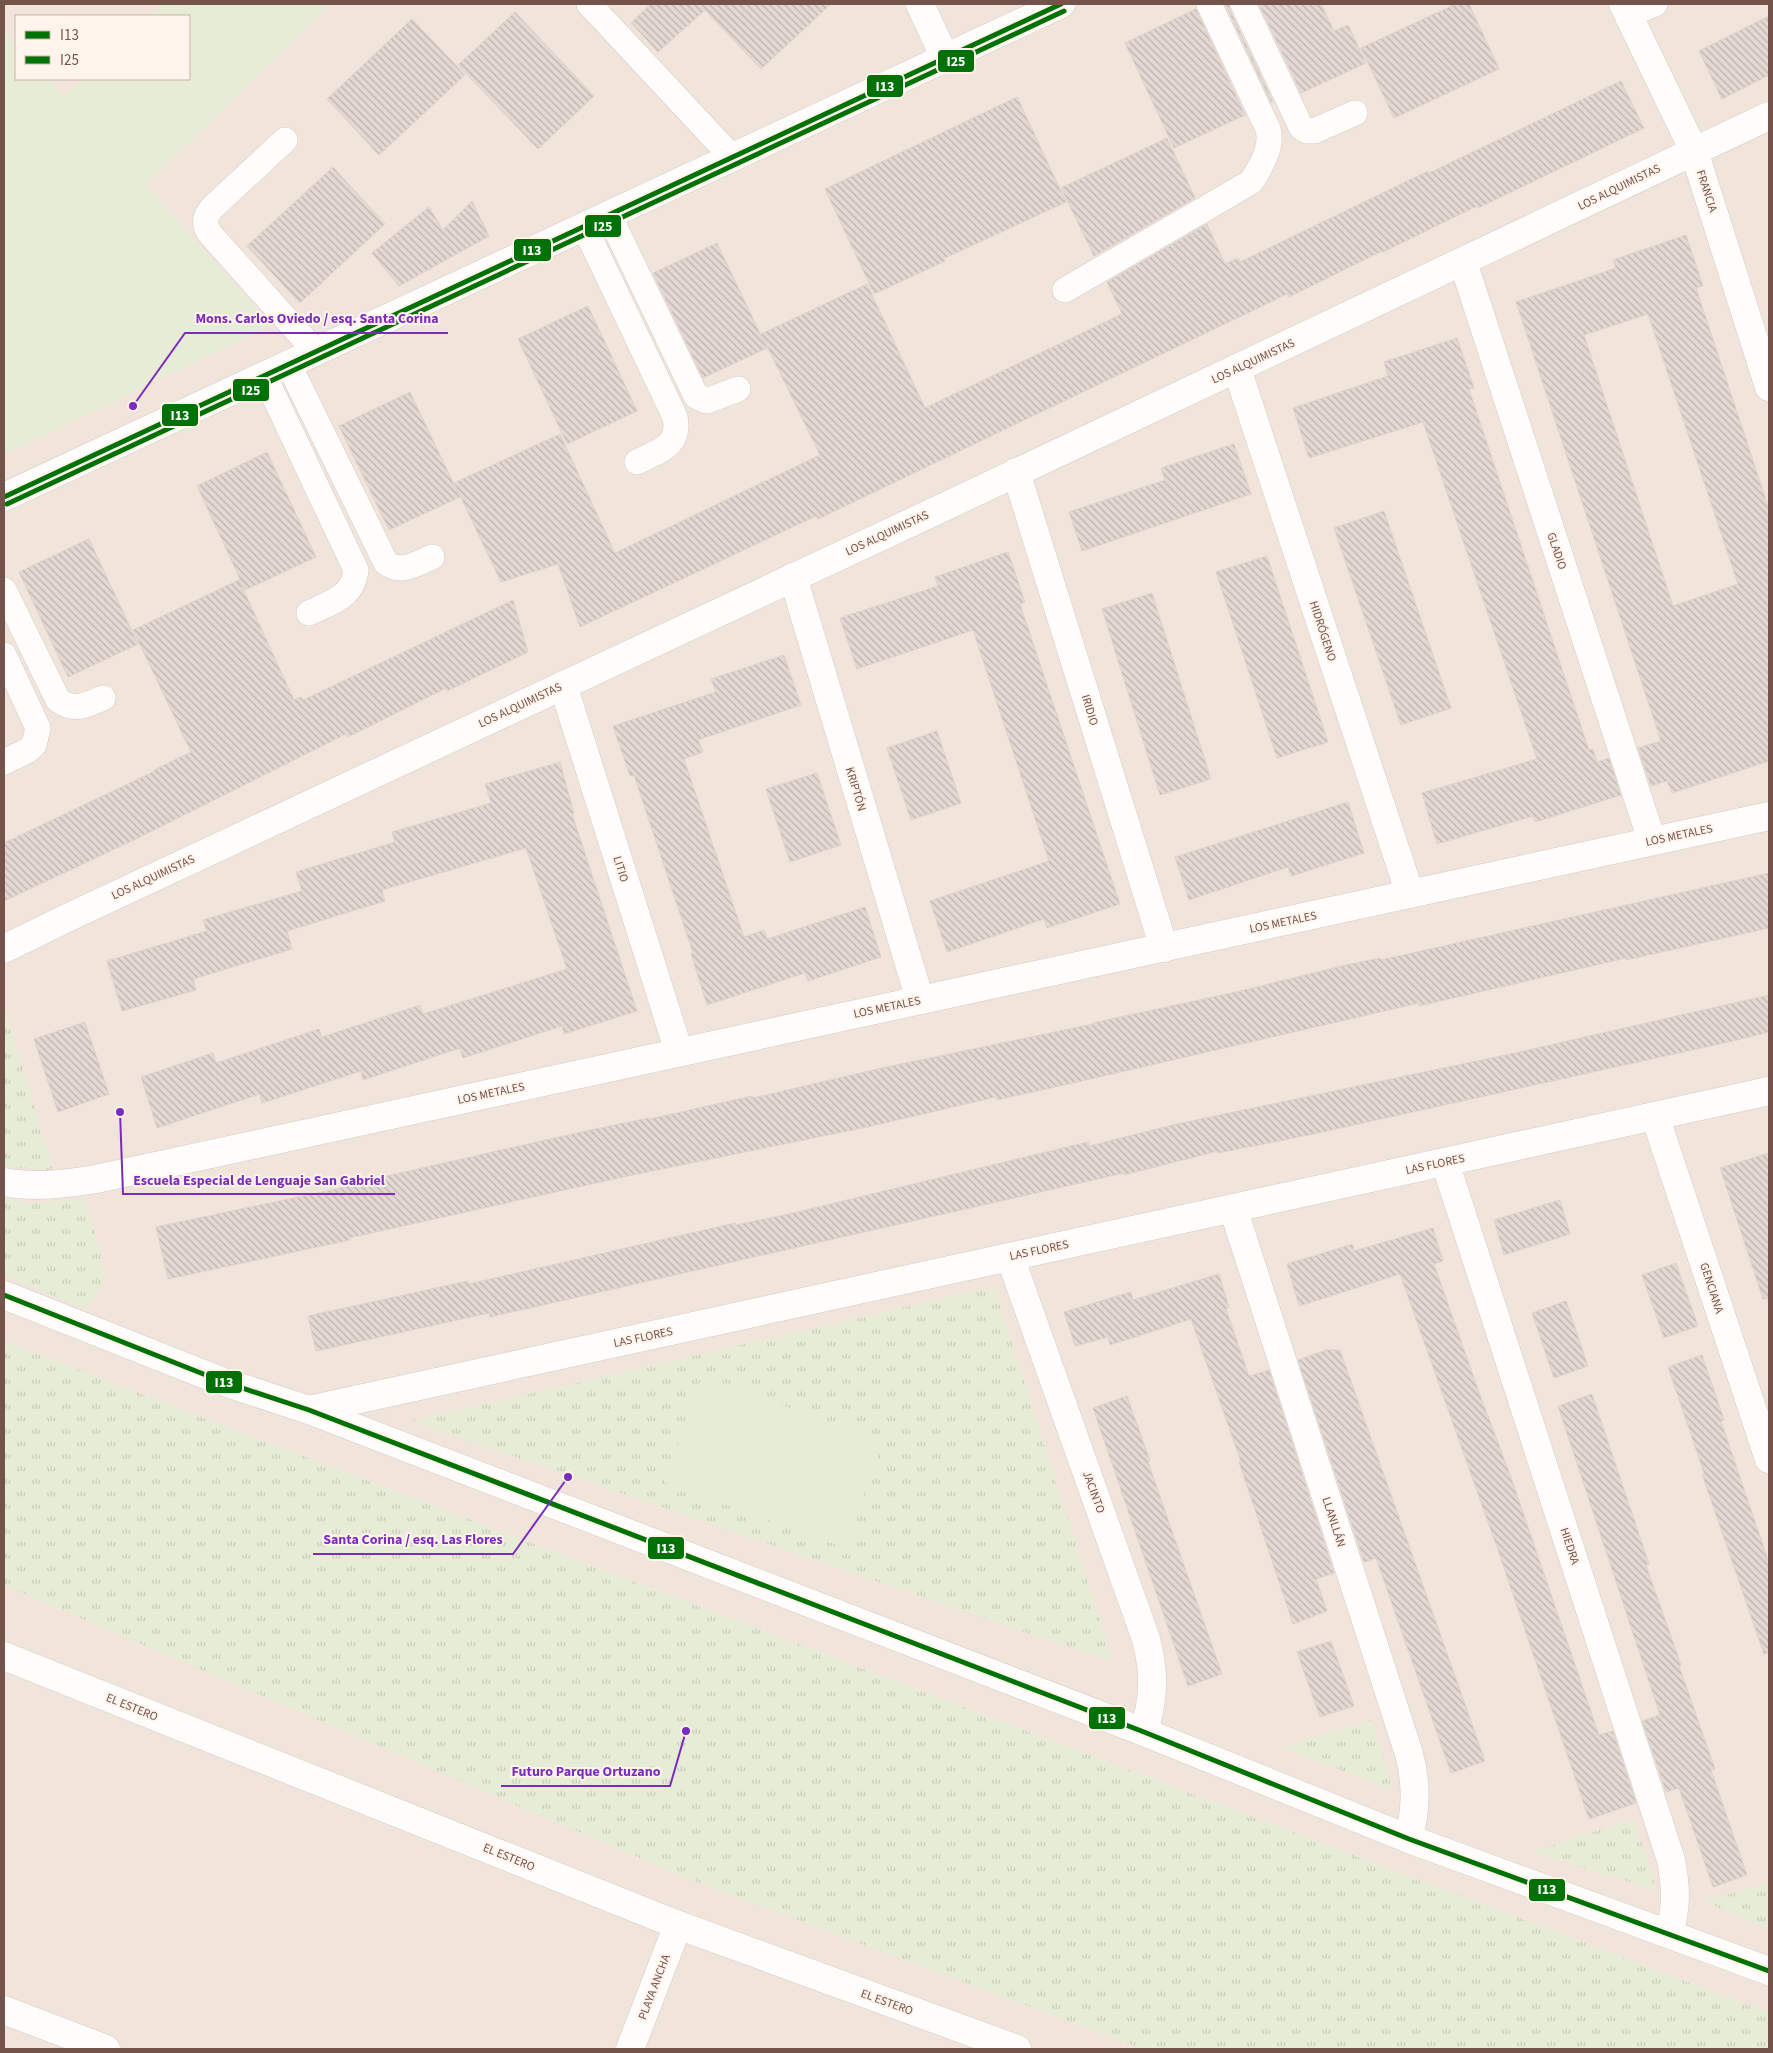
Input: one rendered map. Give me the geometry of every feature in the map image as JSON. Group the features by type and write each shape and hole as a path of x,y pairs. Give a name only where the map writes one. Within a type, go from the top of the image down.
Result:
{"street":[{"path":"920,4 945,58"},
{"path":"4,496 1061,4"},
{"name":"FRANCIA","path":"1625,9 1694,151 1769,387"},
{"name":"LOS ALQUIMISTAS","path":"4,949 1237,369 1769,116"},
{"name":"GLADIO","path":"1463,262 1652,841"},
{"name":"HIDRÓGENO","path":"1237,369 1410,894"},
{"name":"IRIDIO","path":"1016,472 1164,948"},
{"name":"KRIPTÓN","path":"793,577 920,1000"},
{"name":"LITIO","path":"563,685 679,1052"},
{"name":"LOS METALES","path":"4,1182 36,1186 96,1179 1769,816"},
{"name":"LAS FLORES","path":"309,1410 1769,1091"},
{"name":"GENCIANA","path":"1655,1116 1769,1459"},
{"name":"HIEDRA","path":"1445,1162 1671,1860 1676,1900 1674,1917 1669,1933"},
{"name":"LLANLLÁN","path":"1233,1208 1409,1754 1414,1775 1416,1797 1409,1839"},
{"name":"JACINTO","path":"1010,1257 1146,1640 1152,1663 1153,1687 1150,1710 1144,1732"},
{"path":"4,1295 221,1381 309,1410 1144,1732 1409,1839 1769,1971"},
{"name":"EL ESTERO","path":"4,1656 678,1925 1017,2049"},
{"name":"PLAYA ANCHA","path":"630,2049 678,1925"},
{"path":"4,2010 106,2049"}],"lane":[{"path":"589,4 732,158"},
{"path":"1065,290 1251,182 1260,167 1269,146 1268,129 1208,4"},
{"path":"1243,4 1301,127 1307,131 1314,131 1355,113"},
{"path":"1625,9 1655,4"},
{"path":"285,140 207,213 205,221 211,235 315,352"},
{"path":"609,214 696,396 707,402 738,390"},
{"path":"584,226 675,417 676,434 671,443 637,462"},
{"path":"288,363 386,563 392,567 407,568 432,557"},
{"path":"264,375 356,570 355,580 350,590 343,597 310,613"},
{"path":"4,590 58,700 64,705 74,708 83,707 103,698"},
{"path":"4,655 38,728 34,745 27,751 4,762"}],"shaded area":[{"path":"4,4 1769,4 1769,2013 242,1433 4,1356"},
{"path":"4,1545 1311,2049 4,2049"}],"green space":[{"path":"162,4 331,4 145,185 272,325 4,455 4,29 15,42 15,80 50,80 64,96 81,80 190,80 190,15 149,15"},
{"path":"4,1006 53,1170 8,1167 4,1165"},
{"path":"4,1195 26,1203 61,1201 85,1197 106,1276 86,1309 4,1276"},
{"path":"994,1287 1113,1662 411,1421"},
{"path":"4,1341 1769,2013 1769,2049 1143,2049 684,1877 4,1585"},
{"path":"702,1376 883,1442 845,1548 664,1482"},
{"path":"1371,1720 1393,1790 1283,1748"},
{"path":"1634,1819 1656,1890 1532,1852"},
{"path":"1769,1883 1769,1929 1704,1901"}],"building":[{"path":"651,4 831,4 761,69 705,10 658,52 631,23"},
{"path":"1225,4 1229,4 1230,10 1273,102 1271,102"},
{"path":"1259,4 1321,4 1334,31 1348,25 1366,63 1301,93"},
{"path":"1456,4 1469,4 1499,69 1394,118 1361,48"},
{"path":"1196,9 1245,115 1174,148 1125,43"},
{"path":"515,12 594,96 538,149 458,65"},
{"path":"1769,16 1769,75 1722,99 1699,51"},
{"path":"412,19 465,75 379,155 327,99"},
{"path":"1621,81 1644,128 1478,208 1477,206 1382,251 1289,297 1287,294 818,519 816,516 580,627 558,564 501,582 454,483 560,434 615,553 820,455 761,334 867,284 925,408 1122,314 1107,282 1207,224 1225,264 1238,258 1240,262 1428,171 1429,173"},
{"path":"1017,97 1066,202 943,259 945,261 874,294 825,189"},
{"path":"1167,138 1195,198 1094,256 1061,188"},
{"path":"333,167 385,224 300,303 247,246"},
{"path":"472,201 489,236 399,286 372,253 429,207 443,230"},
{"path":"1686,235 1703,286 1696,288 1769,509 1769,761 1672,793 1667,781 1651,786 1638,748 1661,741 1516,302 1616,268 1613,260","holes":["1648,314 1738,584 1673,606 1584,335"]},
{"path":"717,243 767,348 703,378 653,273"},
{"path":"588,306 637,411 567,444 518,339"},
{"path":"1457,338 1474,388 1469,389 1589,750 1593,749 1597,762 1609,758 1621,795 1535,822 1533,816 1437,844 1422,793 1537,759 1423,422 1309,458 1293,408 1388,376 1384,362"},
{"path":"410,392 460,497 389,530 339,426"},
{"path":"1234,444 1251,494 1082,551 1069,512 1165,480 1161,468"},
{"path":"267,452 316,557 245,590 197,486"},
{"path":"1384,511 1451,708 1401,725 1334,528"},
{"path":"89,539 138,644 68,677 19,572"},
{"path":"1008,552 1025,602 1020,604 1120,904 1047,928 1044,919 947,952 930,901 1049,861 973,630 857,669 840,618 938,586 935,577"},
{"path":"1267,556 1328,742 1277,758 1216,572"},
{"path":"239,580 294,700 301,697 303,700 513,600 528,652 447,691 446,688 348,737 346,734 136,839 4,901 4,843 191,752 133,630"},
{"path":"1152,593 1211,779 1160,795 1102,609"},
{"path":"784,655 801,705 698,740 703,752 684,759 744,937 764,930 767,939 865,907 881,957 808,981 805,973 707,1005 691,954 693,953 634,775 630,776 613,726 716,692 711,679"},
{"path":"937,731 961,803 911,820 887,748"},
{"path":"560,762 574,813 572,814 637,1011 564,1034 562,1026 463,1058 460,1048 363,1080 361,1071 262,1103 260,1094 157,1128 141,1077 213,1053 216,1063 319,1029 322,1037 420,1005 423,1014 567,969 526,848 382,890 385,901 287,931 292,949 193,979 196,990 122,1011 107,961 207,931 203,920 302,891 296,872 395,842 392,832 491,803 485,784"},
{"path":"817,773 841,845 790,862 766,789"},
{"path":"1348,802 1364,853 1291,876 1288,867 1189,900 1175,857"},
{"path":"1769,873 1769,928 1626,960 1626,958 1419,1006 1419,1003 997,1100 996,1097 867,1127 623,1177 349,1238 350,1240 168,1279 156,1227 369,1182 369,1180 590,1130 650,1119 752,1096 753,1098 882,1068 1093,1024 1342,966 1380,958 1381,960"},
{"path":"1769,995 1769,1032 1733,1041 1309,1135 1218,1153 1218,1151 1124,1175 1124,1173 490,1317 489,1313 316,1351 308,1316 468,1281 469,1284 735,1223 736,1225 789,1214 1088,1142 1089,1146 1177,1124 1515,1053"},
{"path":"85,1022 109,1094 58,1112 34,1039"},
{"path":"1769,1153 1769,1298 1763,1299 1720,1168"},
{"path":"1560,1200 1570,1234 1504,1255 1494,1220"},
{"path":"1433,1228 1443,1261 1434,1264 1512,1480 1599,1735 1613,1731 1636,1803 1589,1819 1500,1556 1400,1274 1299,1306 1287,1264 1353,1244 1354,1251"},
{"path":"1676,1263 1698,1326 1664,1338 1642,1275"},
{"path":"1219,1274 1229,1308 1226,1309 1249,1376 1269,1370 1334,1573 1316,1579 1327,1611 1293,1624 1239,1462 1241,1462 1191,1319 1110,1345 1108,1337 1075,1346 1064,1312 1131,1292 1133,1300"},
{"path":"1566,1301 1588,1366 1554,1378 1532,1313"},
{"path":"1326,1350 1340,1350 1485,1761 1451,1773 1376,1558 1364,1562 1298,1360"},
{"path":"1702,1355 1724,1420 1721,1421 1769,1563 1769,1653 1764,1654 1702,1474 1704,1473 1668,1367"},
{"path":"1592,1394 1649,1564 1646,1565 1715,1769 1711,1770 1747,1875 1713,1887 1679,1788 1666,1792 1642,1721 1660,1715 1558,1406"},
{"path":"1127,1396 1222,1674 1188,1686 1093,1408"},
{"path":"1331,1641 1354,1706 1320,1717 1297,1652"}],"transit line":[{"name":"I13","path":"4,497 1061,4"},
{"name":"I25","path":"7,504 1064,11"},
{"name":"I13","path":"4,1295 221,1381 309,1410 1144,1732 1409,1839 1769,1971"}],"place":[{"name":"Mons. Carlos Oviedo / esq. Santa Corina","path":"133,406"},
{"name":"Escuela Especial de Lenguaje San Gabriel","path":"120,1112"},
{"name":"Santa Corina / esq. Las Flores","path":"568,1477"},
{"name":"Futuro Parque Ortuzano","path":"686,1731"}]}
